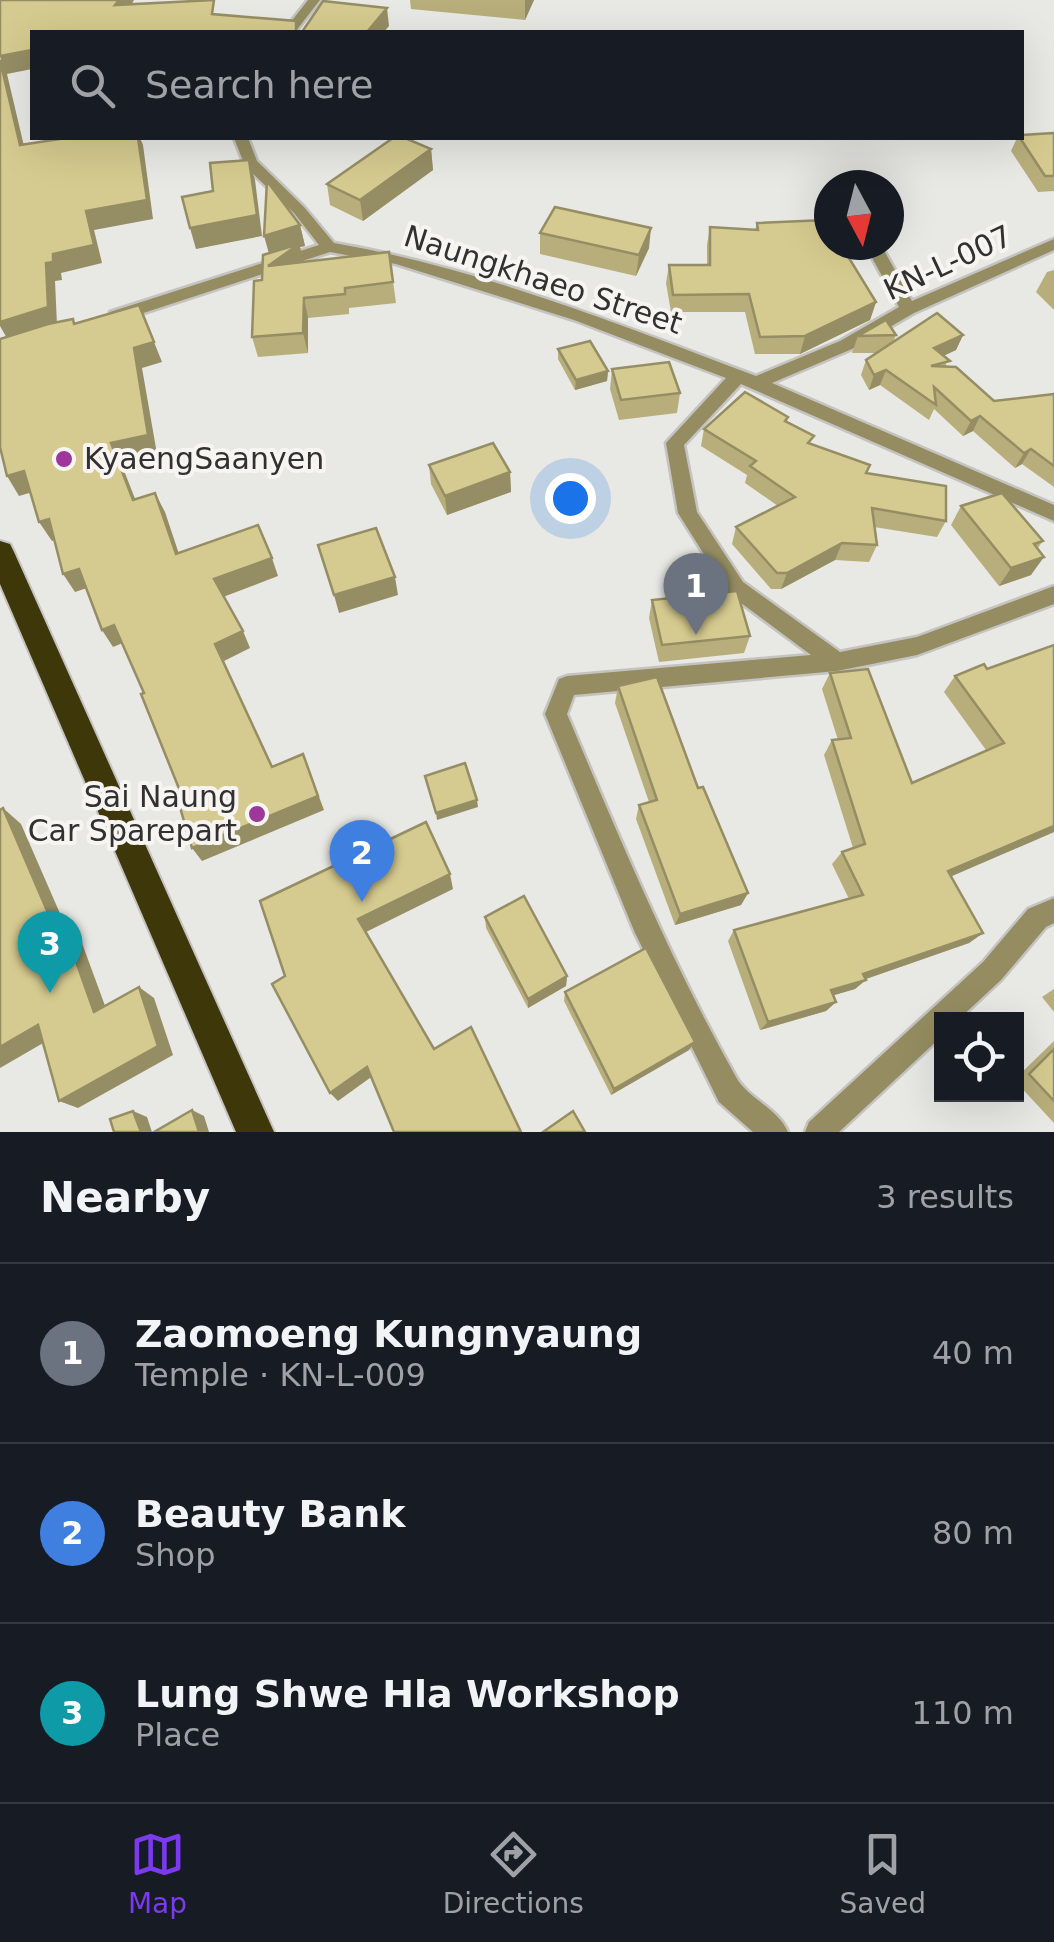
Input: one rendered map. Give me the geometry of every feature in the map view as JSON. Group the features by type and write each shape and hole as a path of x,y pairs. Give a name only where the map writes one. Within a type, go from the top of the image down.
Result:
{"highway":[{"path":"0,552 255,1132"}],"street":[{"path":"291,30 314,0"},
{"path":"242,140 250,163 299,210 328,247"},
{"name":"KN-L-007","path":"747,379 846,345 908,309 1054,244"},
{"name":"Naungkhaeo Street","path":"94,323 328,247 398,259 580,316 747,379 1054,513"},
{"path":"881,260 908,309"},
{"path":"747,379 676,443 688,514 736,588 838,662"},
{"path":"774,1132 728,1092 644,924 556,714 568,686 838,662 917,646 1054,594"},
{"path":"819,1132 992,971 1037,918 1054,910"}],"building":[{"path":"0,0 119,0 115,5 214,0 212,14 296,21 296,30 30,30 30,50 0,56"},
{"path":"323,1 387,8 369,30 303,30"},
{"path":"0,60 20,145 53,140 138,140 147,200 86,211 94,245 53,254 53,262 46,263 48,307 0,322"},
{"path":"1054,133 1054,176 1045,176 1021,140 1024,135"},
{"path":"390,140 410,140 431,149 360,200 327,184"},
{"path":"249,160 257,215 190,228 182,197 213,191 210,163"},
{"path":"267,181 300,225 264,236"},
{"path":"555,207 651,228 639,255 540,233"},
{"path":"814,221 814,260 850,260 876,302 805,336 760,337 749,294 673,295 669,265 710,265 710,227 758,230 757,223"},
{"path":"299,244 268,266 389,252 393,282 345,288 345,294 304,298 303,333 252,337 254,281 262,280 263,255"},
{"path":"139,305 154,342 134,348 148,435 111,443 133,500 155,493 176,554 258,525 272,558 214,579 243,631 215,644 272,767 303,754 318,796 192,848 179,804 184,801 114,625 102,630 79,569 63,574 49,519 39,522 24,471 7,476 0,447 0,339 48,324 73,319 74,324"},
{"path":"937,313 963,335 934,348 950,361 931,366 956,367 994,401 1054,394 1054,466 1031,449 1024,453 980,416 971,421 934,387 936,405 886,370 874,375 866,360"},
{"path":"886,320 896,335 858,336"},
{"path":"590,341 608,371 576,380 558,349"},
{"path":"669,362 680,393 621,400 612,369"},
{"path":"745,392 814,436 808,443 870,465 866,473 946,486 946,521 872,508 877,545 842,543 787,573 777,573 736,527 795,497 750,466 756,461 704,429"},
{"path":"493,443 510,472 445,496 429,465"},
{"path":"1002,493 1043,541 1034,544 1044,557 1011,568 961,506"},
{"path":"376,528 395,577 334,595 318,545"},
{"path":"737,591 750,636 662,645 652,600"},
{"path":"1054,645 1054,826 948,871 983,933 863,974 866,980 831,990 836,1002 768,1022 734,930 863,895 842,852 865,844 832,740 851,738 830,673 868,669 912,783 1004,743 955,676"},
{"path":"657,677 698,788 703,787 748,893 680,914 639,805 657,800 618,686"},
{"path":"465,763 477,800 436,813 425,776"},
{"path":"3,808 54,927 62,922 94,1012 139,987 158,1046 59,1101 38,1025 0,1047"},
{"path":"426,822 450,874 358,919 434,1049 471,1027 521,1132 394,1132 367,1067 330,1093 272,984 285,976 260,901"},
{"path":"524,896 567,976 528,999 485,917"},
{"path":"646,948 695,1042 614,1089 565,992"},
{"path":"1054,1049 1054,1101 1029,1074"},
{"path":"192,1110 199,1132 154,1132"},
{"path":"133,1111 141,1132 114,1132 110,1119"},
{"path":"573,1111 585,1132 543,1132"}],"place":[{"name":"KyaengSaanyen","path":"64,459"},
{"name":"Zaomoeng Kungnyaung","path":"696,635"},
{"name":"Sai Naung Car Sparepart","path":"257,814"},
{"name":"Beauty Bank","path":"362,902"},
{"name":"Lung Shwe Hla Workshop","path":"50,993"}]}
